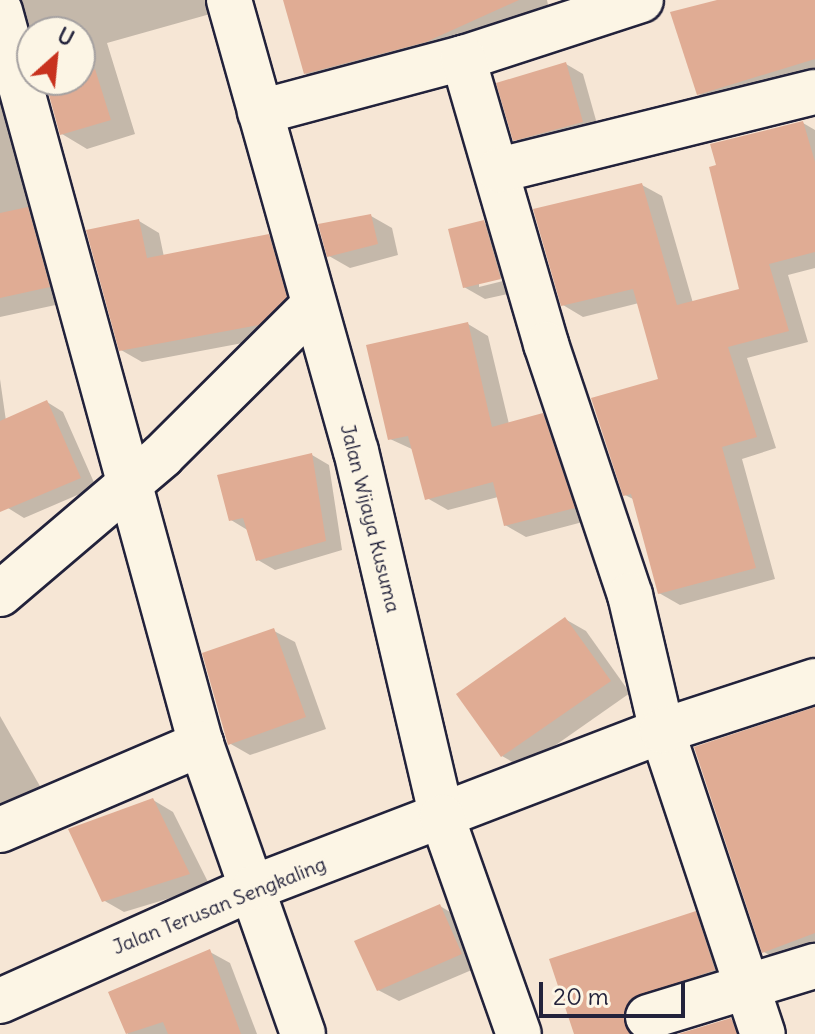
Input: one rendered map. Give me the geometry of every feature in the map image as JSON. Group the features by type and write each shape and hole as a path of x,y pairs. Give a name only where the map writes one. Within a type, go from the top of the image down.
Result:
{"street":[{"name":"Jalan Wijaya Kusuma","path":"229,0 314,305 442,817 519,1034"},
{"path":"260,112 463,58 641,0"},
{"path":"0,11 125,488 201,744 255,887 303,1034"},
{"path":"463,58 499,170 546,344 630,595 662,731 746,991 763,1034"},
{"path":"499,170 815,92"},
{"path":"0,594 125,488 314,305"},
{"name":"Jalan Terusan Sengkaling","path":"0,1001 255,887 662,731 815,681"},
{"path":"0,830 201,744"},
{"path":"648,1017 746,991 815,966"}],"building":[{"path":"283,0 519,0 426,42 304,74"},
{"path":"717,0 815,0 815,59 697,95 670,12"},
{"path":"566,62 583,122 513,141 496,83"},
{"path":"96,72 111,120 60,135 49,96 96,96"},
{"path":"803,121 815,162 815,252 769,264 789,331 728,347 757,437 722,447 756,568 658,594 631,494 623,496 591,398 658,379 633,289 561,306 533,209 642,183 677,305 739,289 709,167 716,165 710,144"},
{"path":"28,207 50,287 0,298 0,213"},
{"path":"371,214 378,244 327,257 318,224"},
{"path":"139,219 147,258 269,234 287,297 259,325 119,351 86,230"},
{"path":"484,220 501,279 463,288 448,229"},
{"path":"468,322 492,427 543,413 575,508 504,526 493,482 425,500 408,436 388,440 366,345"},
{"path":"47,400 81,478 0,512 0,421"},
{"path":"312,453 326,541 256,561 243,518 229,521 217,475"},
{"path":"565,617 611,681 501,757 456,694"},
{"path":"274,628 306,717 228,745 202,653"},
{"path":"815,707 815,933 762,953 694,747"},
{"path":"153,798 190,874 102,902 68,829"},
{"path":"440,904 462,954 377,991 354,941"},
{"path":"696,911 715,970 630,999 624,1012 630,1034 574,1034 549,959"},
{"path":"210,949 241,1034 168,1034 163,1022 126,1034 108,992"},
{"path":"731,1018 737,1034 678,1034"}]}
